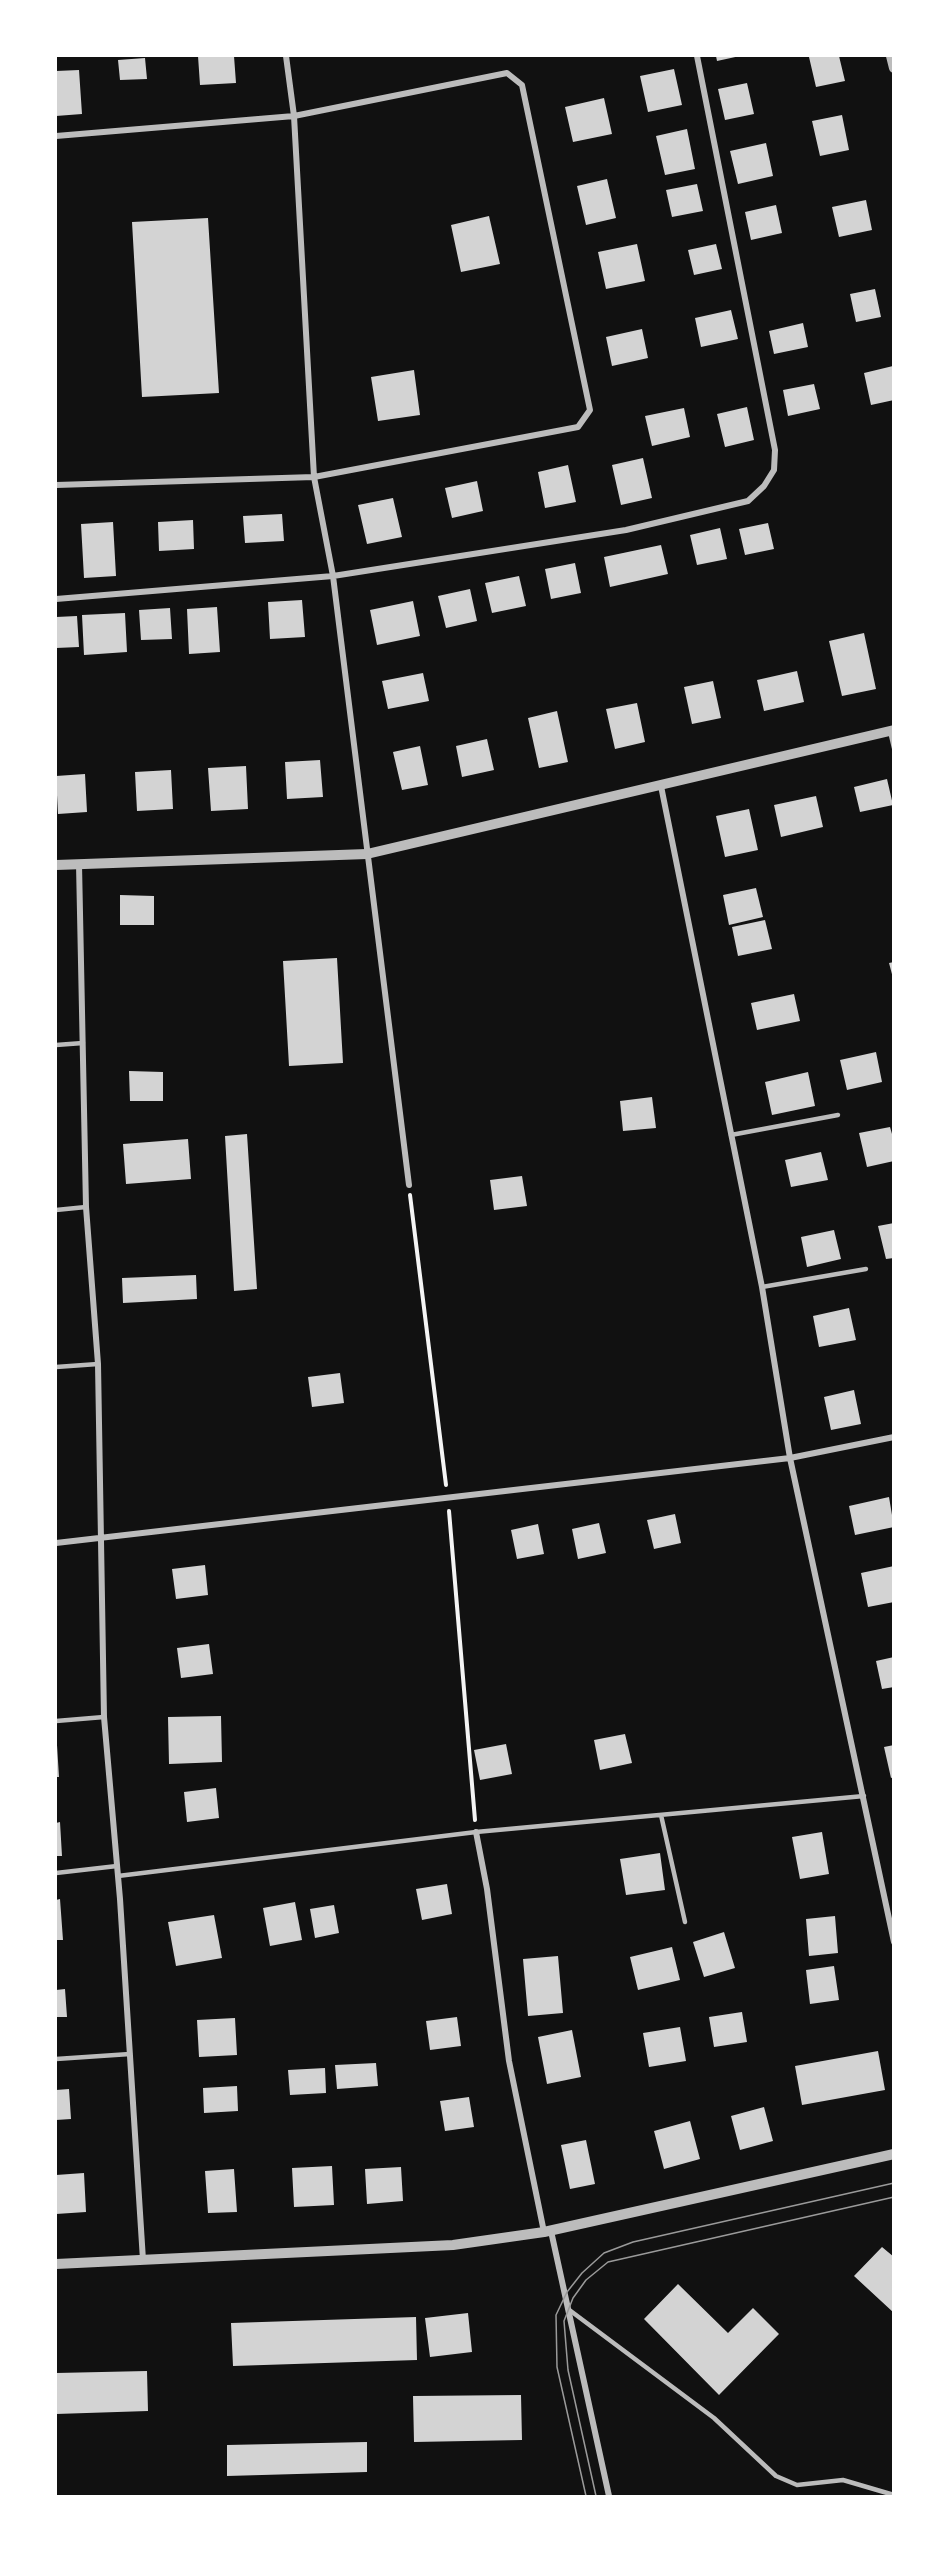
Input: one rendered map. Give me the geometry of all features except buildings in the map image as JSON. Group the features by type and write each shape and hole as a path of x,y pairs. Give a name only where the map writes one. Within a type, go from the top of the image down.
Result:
{"street":[{"path":"286,56 294,116 314,477 333,576 409,1185"},
{"path":"56,599 333,576 626,530 748,501 764,486 774,470 775,450 697,56"},
{"path":"891,56 894,68"},
{"path":"56,136 294,116 507,73 522,85 590,410 578,427 314,477 56,485"},
{"path":"56,865 367,854 892,731"},
{"path":"661,786 762,1287 790,1458 894,1942"},
{"path":"79,864 86,1207 98,1364 104,1717 118,1876 143,2260"},
{"path":"56,1543 100,1536 790,1458 894,1437"},
{"path":"476,1832 488,1889 509,2061 568,2309 609,2496"},
{"path":"56,2264 453,2244 548,2232 894,2154"}],"lane":[{"path":"892,731 894,748"},
{"path":"56,1046 82,1042"},
{"path":"731,1135 838,1115"},
{"path":"56,1210 86,1207"},
{"path":"762,1287 866,1269"},
{"path":"56,1367 98,1364"},
{"path":"56,1721 104,1717"},
{"path":"118,1876 476,1832 864,1796"},
{"path":"661,1815 685,1922"},
{"path":"56,1873 117,1866"},
{"path":"56,2059 130,2054"},
{"path":"568,2309 714,2418 776,2476 797,2485 843,2480 894,2495"}],"tram line":[{"path":"586,2496 557,2367 556,2315 567,2292 582,2273 604,2253 633,2242 894,2183"},
{"path":"596,2496 568,2370 564,2321 573,2298 586,2280 608,2262 894,2197"}]}
